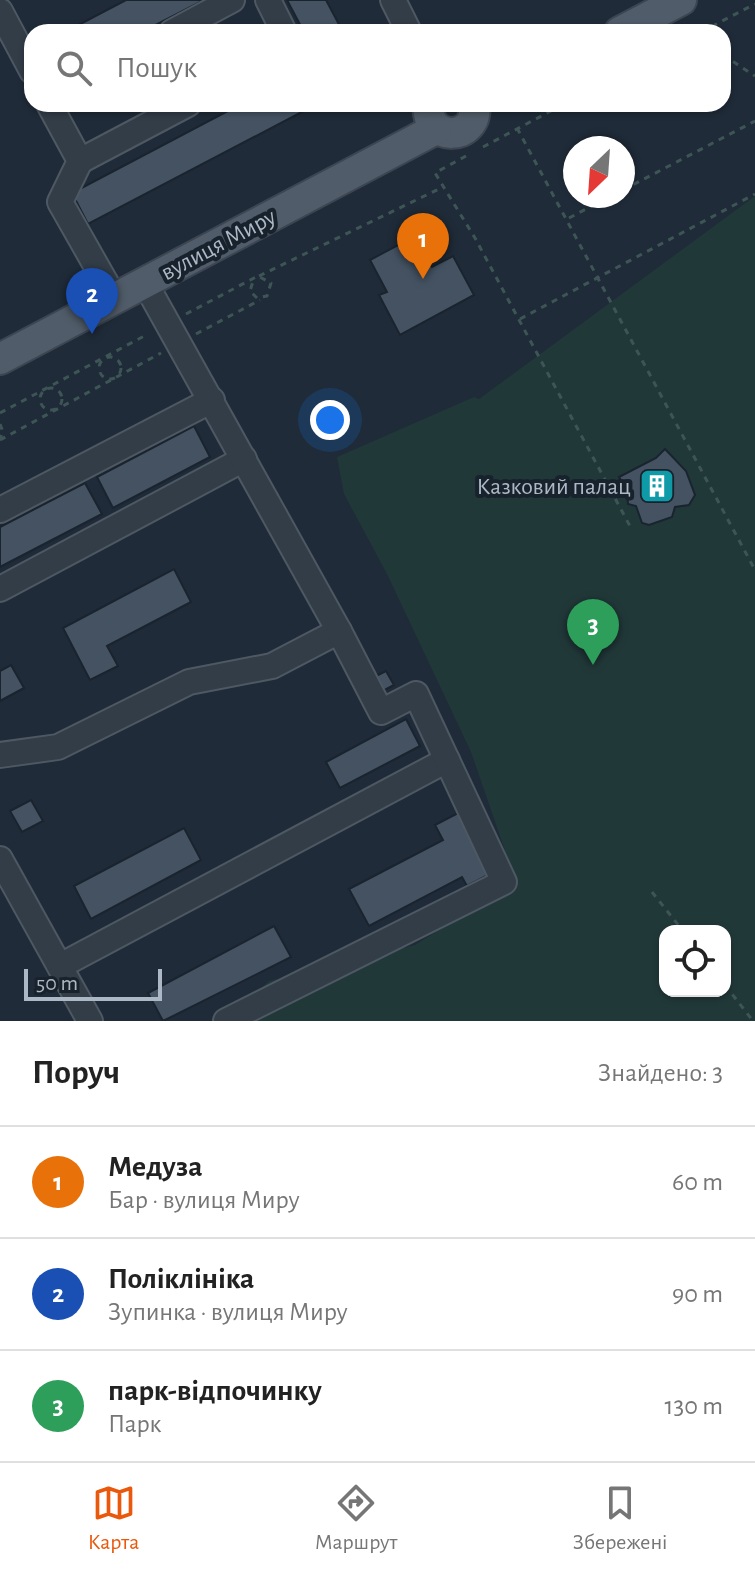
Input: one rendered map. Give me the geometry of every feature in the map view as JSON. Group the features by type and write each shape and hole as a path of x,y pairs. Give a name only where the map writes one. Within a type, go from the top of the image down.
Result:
{"main road":[{"path":"635,24 681,0"},
{"name":"вулиця Миру","path":"0,359 145,283 432,116 451,134 466,130 474,112"}],"street":[{"path":"187,24 232,0"},
{"path":"268,0 280,24"},
{"path":"393,0 405,24"},
{"path":"0,11 24,56"},
{"path":"53,112 80,161"},
{"path":"115,299 60,202 80,161 173,112"},
{"path":"145,283 381,712 416,694 504,882 226,1021"},
{"path":"0,510 212,400"},
{"path":"0,589 244,459"},
{"path":"0,755 58,747 189,682 272,666 339,631"},
{"path":"60,966 447,760"},
{"path":"0,859 90,1021"}],"path":[{"path":"716,24 755,4"},
{"path":"731,60 755,76"},
{"path":"548,112 435,173 520,319 631,528"},
{"path":"635,184 755,121"},
{"path":"517,128 569,218 754,569"},
{"path":"0,439 116,378 256,277 443,187"},
{"path":"520,319 755,194"},
{"path":"569,218 588,208"},
{"path":"256,277 271,283 267,296"},
{"path":"256,277 250,291 257,298 267,296"},
{"path":"0,413 104,358 174,334 267,296"},
{"path":"104,358 119,360 121,369 116,378"},
{"path":"104,358 99,371 106,378 116,378"},
{"path":"46,389 60,392 63,401 57,409 47,410 40,402 46,389"},
{"path":"0,424 3,432 0,439"},
{"path":"652,892 678,925"},
{"path":"731,993 753,1021"}],"green space":[{"path":"755,196 755,1021 227,1021 269,981 415,945 512,884 512,871 471,752 387,574 344,494 337,457 474,397 479,399"}],"building":[{"path":"126,0 204,0 158,24 80,24"},
{"path":"287,0 326,0 339,24 300,24"},
{"path":"226,112 302,112 88,224 72,193"},
{"path":"415,236 432,267 453,256 474,295 400,335 379,295 387,292 370,260"},
{"path":"194,426 210,457 113,508 97,477"},
{"name":"Казковий палац","path":"665,449 686,471 695,495 689,505 675,507 672,517 649,525 642,523 636,506 628,504 627,490 619,477 656,458"},
{"path":"85,483 102,514 0,567 0,527"},
{"path":"174,569 191,602 107,646 118,666 90,680 63,628"},
{"path":"11,665 24,688 0,701 0,671"},
{"path":"386,671 394,685 379,693 372,678"},
{"path":"406,719 420,746 340,788 326,762"},
{"path":"31,800 43,821 22,832 10,811"},
{"path":"460,812 492,873 467,886 462,877 369,926 349,889 443,840 435,825"},
{"path":"184,828 201,860 91,919 74,886"},
{"path":"274,926 291,957 163,1021 148,993"}],"place":[{"name":"Медуза","path":"423,279"},
{"name":"Поліклініка","path":"92,334"},
{"name":"Казковий палац","path":"657,486"},
{"name":"парк-відпочинку","path":"593,665"}]}
